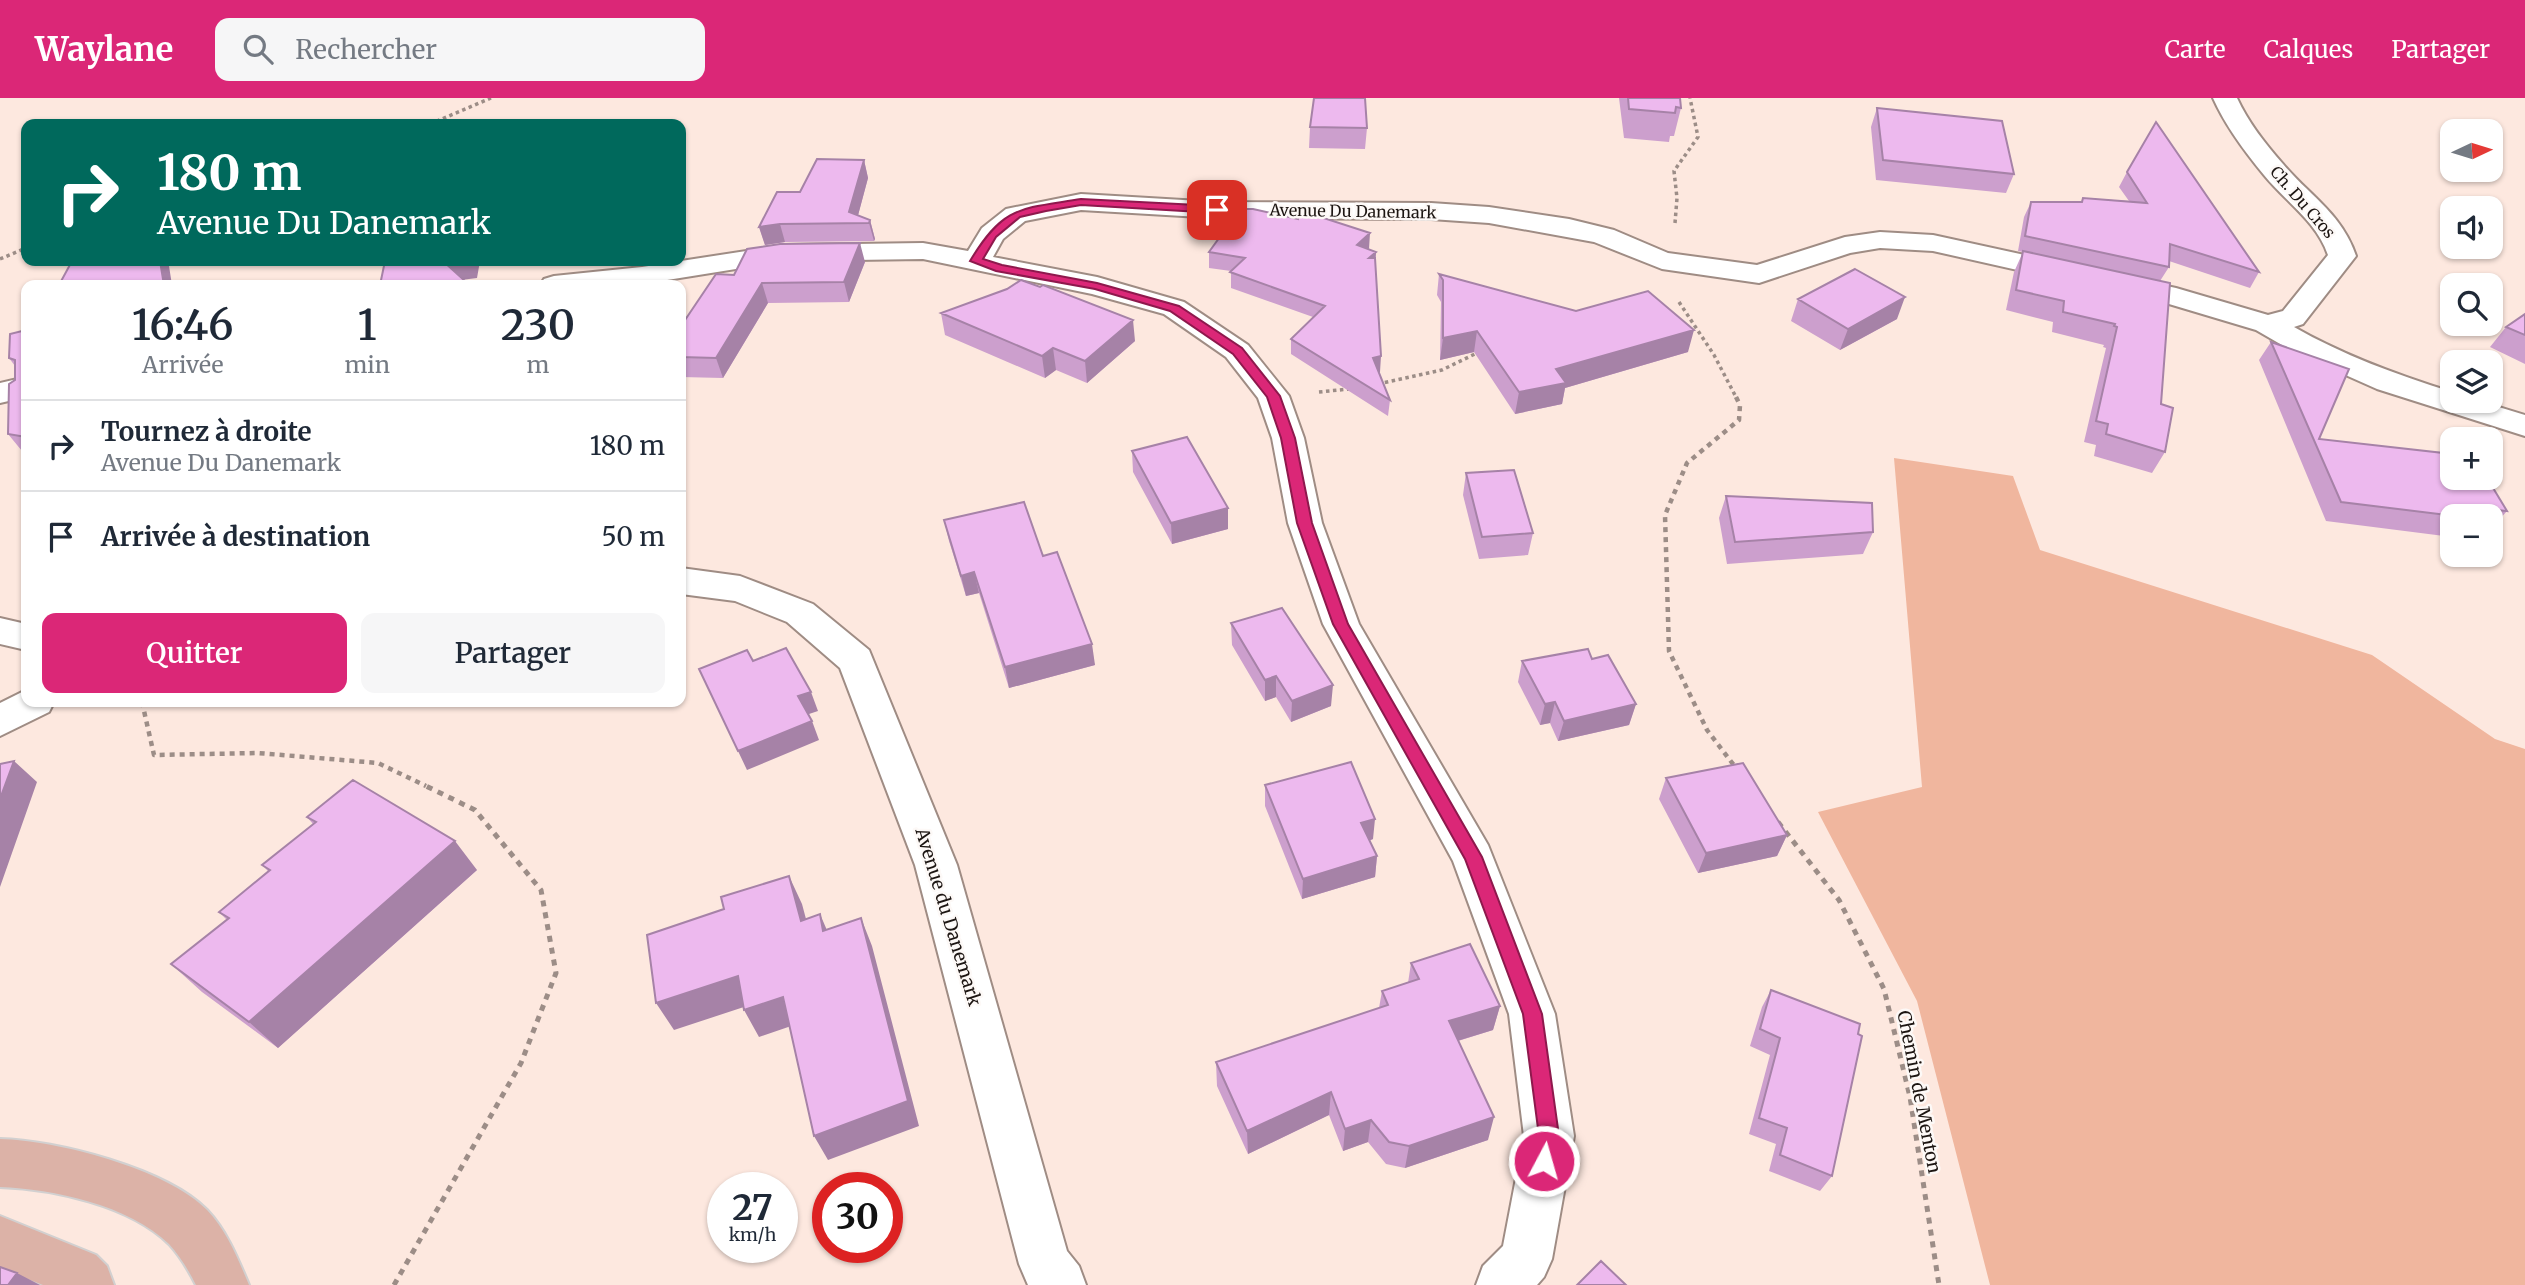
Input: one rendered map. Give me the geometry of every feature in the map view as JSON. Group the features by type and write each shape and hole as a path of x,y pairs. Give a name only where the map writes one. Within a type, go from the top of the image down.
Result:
{"main road":[{"path":"0,1163 19,1162 113,1184 184,1223 218,1270 223,1285"},
{"path":"0,1242 78,1273 88,1285"}],"street":[{"name":"Ch. Du Cros","path":"2225,98 2232,113 2274,170 2335,234 2342,256 2292,318 2267,324"},
{"name":"Avenue Du Danemark","path":"976,261 992,234 1016,215 1081,202 1217,210 1431,211 1489,215 1569,227 1604,236 1662,261 1759,274 1846,245 1880,240 1933,243 2176,297 2267,324 2307,347 2388,382 2525,426"},
{"path":"603,280 785,253 923,251 1097,286 1174,308 1237,351 1273,396 1288,438 1304,523 1341,624 1473,857 1532,1014 1549,1136 1525,1259 1502,1285"},
{"path":"0,393 21,388"},
{"name":"Avenue du Danemark","path":"686,583 740,589 800,613 856,660 936,864 1045,1264 1060,1285"},
{"path":"0,631 21,636"},
{"path":"0,721 26,707"}],"path":[{"path":"442,119 491,98"},
{"path":"1690,98 1698,136 1674,171 1677,198 1674,235 1662,261 1672,290 1714,355 1740,404 1739,420 1687,463 1665,515 1669,651 1707,730 1740,772"},
{"path":"0,259 21,250"},
{"path":"1374,385 1442,370 1489,347"},
{"path":"1273,396 1362,387"},
{"path":"143,707 154,755 258,753 378,763 475,810 541,890 556,973 521,1063 394,1285"},
{"name":"Chemin de Menton","path":"1773,815 1839,900 1884,989 1910,1097 1939,1285"}],"shaded area":[{"path":"1894,458 2013,476 2040,550 2372,655 2495,739 2525,749 2525,1285 1990,1285 1917,1001 1818,812 1922,787"}],"building":[{"path":"1314,98 1365,98 1367,128 1310,127"},
{"path":"1628,98 1680,98 1681,108 1676,107 1675,113 1629,109"},
{"path":"1877,108 2002,121 2014,174 1883,160"},
{"path":"2156,122 2259,272 2170,244 2169,267 2025,236 2031,202 2082,202 2083,198 2147,203 2127,172"},
{"path":"817,159 864,160 849,212 870,220 869,223 780,224 759,227 777,192 800,192"},
{"path":"1240,209 1253,209 1298,219 1299,210 1370,233 1357,245 1376,252 1369,258 1375,258 1381,356 1373,358 1390,400 1291,339 1325,306 1230,272 1245,258 1209,252"},
{"path":"860,243 844,282 762,283 716,358 686,357 686,319 716,274 734,275 747,249 780,244"},
{"path":"2023,251 2170,283 2161,404 2173,408 2165,452 2106,434 2108,424 2096,421 2117,327 2115,324 2063,312 2064,301 2016,290"},
{"path":"69,266 161,266 163,280 62,280"},
{"path":"384,266 448,266 464,280 381,280"},
{"path":"1855,269 1905,297 1848,329 1798,299"},
{"path":"1439,274 1576,311 1648,291 1694,330 1556,369 1566,383 1519,392 1477,331 1443,338 1443,280"},
{"path":"1021,280 1040,287 1043,285 1133,320 1085,361 1053,348 1042,356 941,313 1007,289"},
{"path":"2525,314 2525,335 2506,327"},
{"path":"21,331 21,436 8,434 9,384 15,380 15,360 9,358 10,334"},
{"path":"2271,342 2349,369 2319,439 2440,453 2440,490 2494,490 2503,504 2440,504 2440,514 2341,502"},
{"path":"1187,437 1228,508 1171,523 1132,451"},
{"path":"1514,470 1533,533 1482,537 1466,473"},
{"path":"1726,496 1872,503 1873,532 1735,542"},
{"path":"1024,502 1043,556 1057,552 1092,644 1005,667 974,572 961,576 944,520"},
{"path":"1282,608 1333,685 1292,701 1276,676 1265,680 1231,623"},
{"path":"786,648 811,692 798,696 812,721 738,751 699,669 747,650 753,661"},
{"path":"1588,649 1592,659 1608,655 1636,704 1564,721 1555,702 1545,704 1522,661"},
{"path":"14,761 0,799 0,764"},
{"path":"1351,762 1375,819 1361,823 1377,856 1303,879 1265,785"},
{"path":"1743,763 1787,835 1706,853 1666,778"},
{"path":"353,780 455,841 249,1022 171,964 229,918 219,912 270,870 262,865 316,822 307,817"},
{"path":"789,876 801,921 820,914 823,931 861,918 908,1101 814,1136 783,997 744,1010 738,976 656,1003 647,935 724,909 721,897"},
{"path":"1470,944 1500,1006 1449,1021 1494,1117 1409,1146 1389,1142 1371,1120 1345,1129 1331,1092 1247,1131 1216,1062 1388,1005 1382,991 1419,979 1411,963"},
{"path":"1771,990 1860,1024 1858,1034 1862,1036 1832,1176 1780,1155 1787,1128 1759,1118 1780,1038 1760,1029"},
{"path":"1601,1261 1626,1285 1577,1285"},
{"path":"0,1267 17,1273 8,1285 0,1285"}],"route":[{"path":"1217,210 1081,202 1046,208 1016,215 992,234 976,261 1097,286 1174,308 1237,351 1273,396 1288,438 1304,523 1341,624 1473,857 1532,1014 1549,1136 1544,1161"}]}
